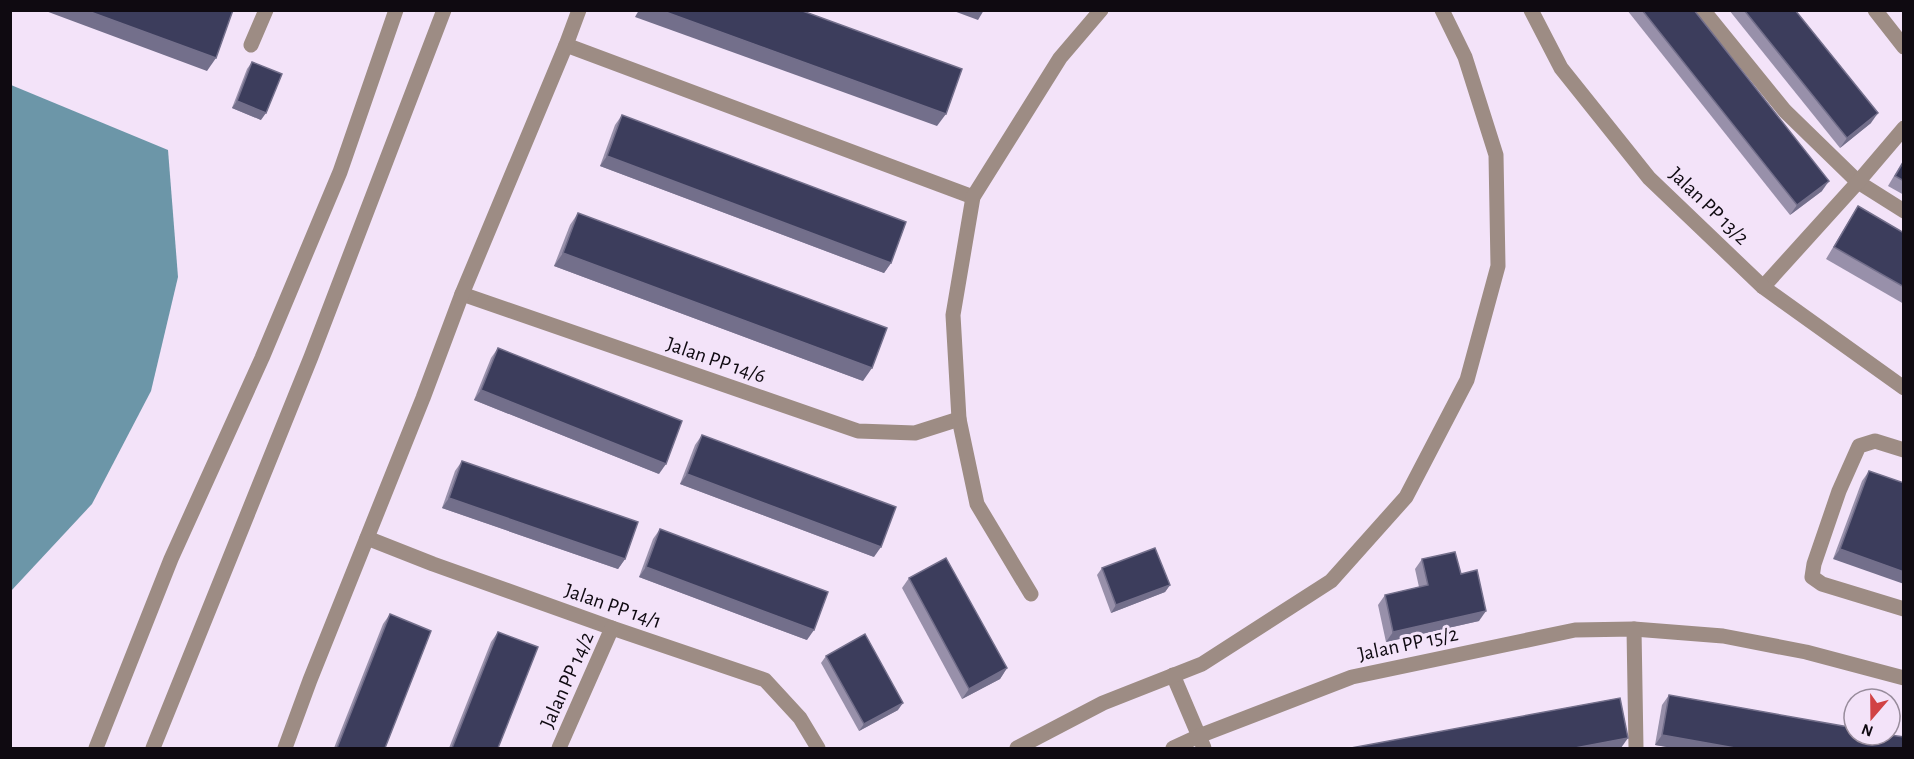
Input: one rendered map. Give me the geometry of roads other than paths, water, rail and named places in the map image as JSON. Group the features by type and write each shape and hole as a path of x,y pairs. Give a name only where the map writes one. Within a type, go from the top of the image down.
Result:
{"street":[{"path":"251,45 266,10"},
{"path":"96,748 171,559 262,358 340,172 396,10"},
{"path":"153,748 311,357 444,10"},
{"path":"285,748 462,294 579,10"},
{"path":"1031,594 977,504 959,419 953,315 973,197 1060,58 1101,10"},
{"path":"1017,748 1103,703 1202,664 1331,581 1406,497 1467,380 1498,266 1496,155 1465,57 1442,10"},
{"name":"Jalan PP 13/2","path":"1531,10 1561,68 1649,178 1763,287 1904,388"},
{"path":"1703,10 1785,111 1858,182 1904,212"},
{"path":"1875,10 1904,47"},
{"path":"566,45 973,197"},
{"path":"1763,287 1904,128"},
{"name":"Jalan PP 14/6","path":"462,294 858,432 915,433 959,419"},
{"path":"1904,450 1875,441 1859,447 1839,491 1814,564 1812,577 1822,584 1904,609"},
{"name":"Jalan PP 14/1","path":"367,538 612,628 765,680 800,718 818,748"},
{"name":"Jalan PP 14/2","path":"559,748 612,628"},
{"path":"1634,629 1636,748"},
{"name":"Jalan PP 15/2","path":"1173,748 1202,742 1352,677 1575,630 1634,629 1723,636 1806,652 1904,678"},
{"path":"1173,675 1202,742"}],"water":[{"path":"11,85 168,150 178,277 151,391 92,504 11,591"}]}
